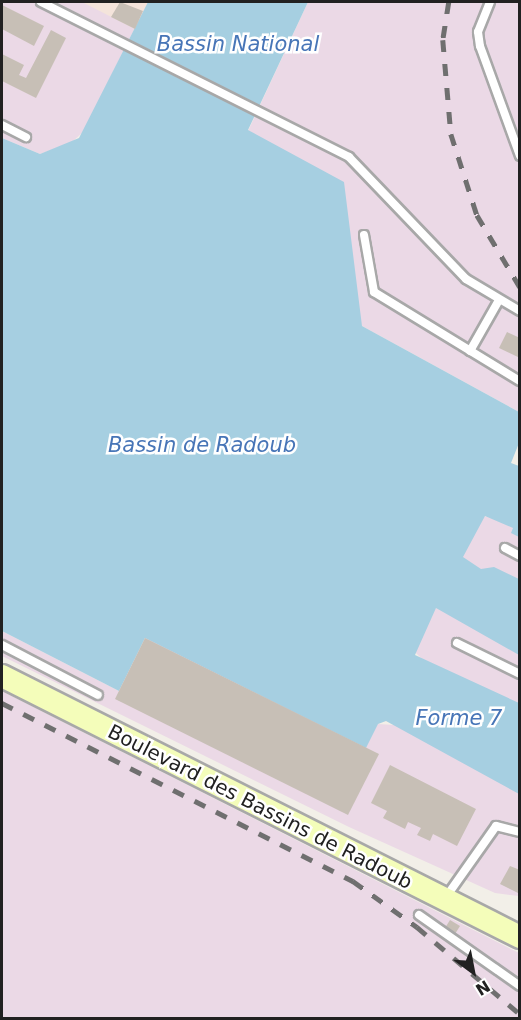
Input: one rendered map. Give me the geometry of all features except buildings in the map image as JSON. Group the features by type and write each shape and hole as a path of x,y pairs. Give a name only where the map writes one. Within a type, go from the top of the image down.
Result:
{"street":[{"name":"Boulevard des Bassins de Radoub","path":"2,676 519,937"}],"lane":[{"path":"41,2 349,157 453,267 499,300 519,311"},
{"path":"490,2 478,32 519,156"},
{"path":"2,125 26,136"},
{"path":"364,235 374,291 519,381"},
{"path":"470,351 499,300"},
{"path":"505,548 519,556"},
{"path":"458,644 519,674"},
{"path":"2,645 98,695"},
{"path":"445,900 456,876 496,826 519,832"},
{"path":"419,915 519,986"}],"shaded area":[{"path":"2,2 148,2 83,132 71,143 40,154 2,138"},
{"path":"82,2 148,2 135,29"},
{"path":"308,2 519,2 519,412 362,326 248,131"},
{"path":"519,475 519,896 495,893 349,827 2,656 2,631 119,691 145,638 378,724 394,725 424,661 415,652 439,601 481,520 484,516 497,519"},
{"path":"2,691 519,953 519,1018 2,1018"}],"water":[{"name":"Bassin de Radoub","path":"148,2 308,2 248,130 344,182 362,326 519,412 519,443 511,463 519,466 519,537 511,533 513,528 485,516 463,557 481,569 494,567 519,579 519,655 436,608 415,655 519,703 519,794 386,721 378,724 366,748 145,638 119,691 2,631 2,138 40,154 79,138"}],"railway":[{"path":"449,2 443,40 451,134 477,215 520,287"},
{"path":"2,703 353,881 417,927 520,1014"}],"water label":[{"name":"Bassin National","path":"238,44"},
{"name":"Forme 7","path":"459,718"}]}
